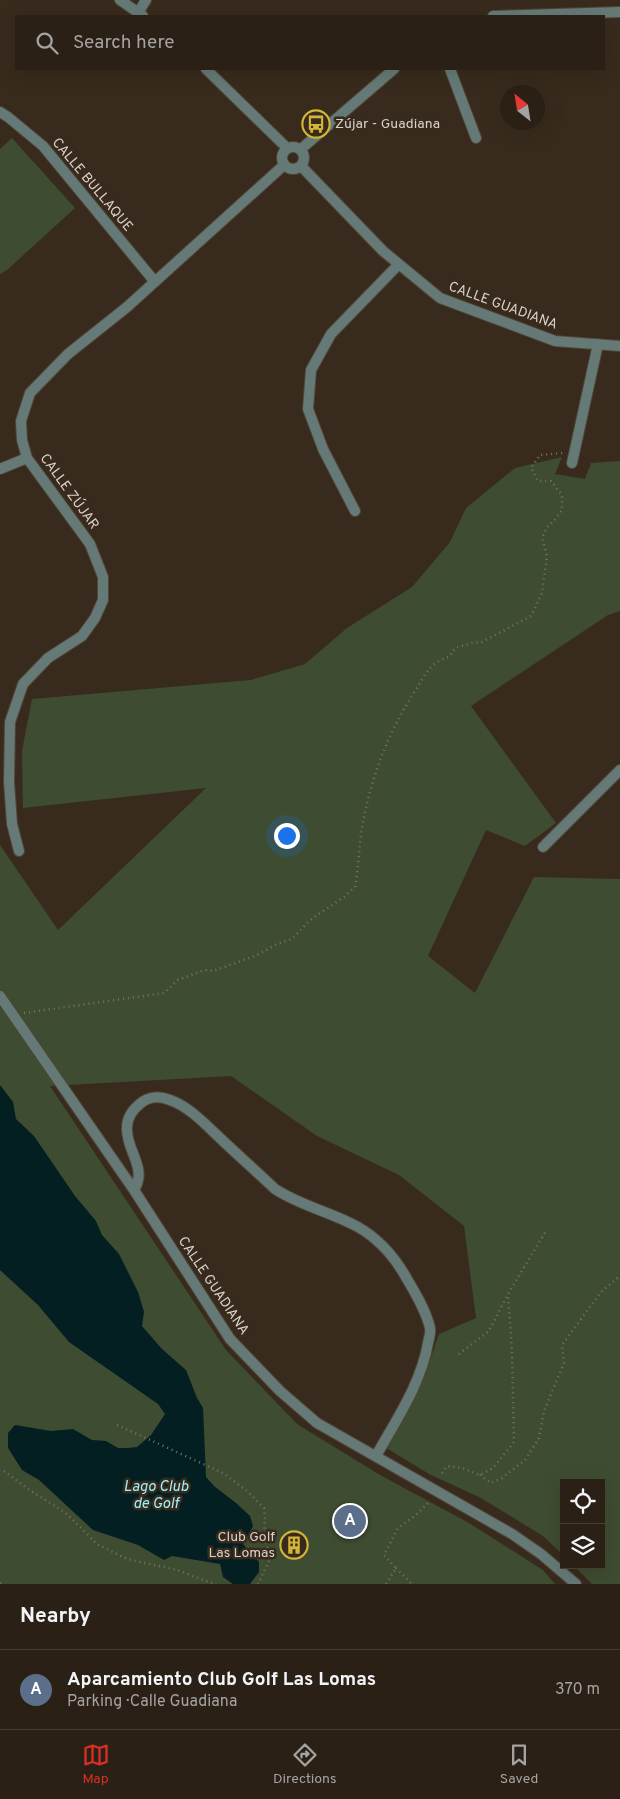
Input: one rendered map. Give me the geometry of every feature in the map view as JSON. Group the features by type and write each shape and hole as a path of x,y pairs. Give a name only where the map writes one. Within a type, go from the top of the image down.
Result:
{"street":[{"path":"120,0 141,15 146,0"},
{"path":"525,15 620,12"},
{"path":"207,70 287,148"},
{"path":"301,150 393,70"},
{"path":"450,70 476,138"},
{"name":"CALLE BULLAQUE","path":"0,112 43,146 155,282"},
{"path":"294,146 301,150 305,160 301,166 291,169 284,165 282,158 287,148 294,146"},
{"name":"CALLE ZÚJAR","path":"20,851 12,824 9,782 10,722 23,684 48,658 82,636 95,618 104,600 103,577 90,544 27,458 22,440 21,420 30,393 68,354 128,308 284,165"},
{"name":"CALLE GUADIANA","path":"301,166 383,251 440,298 555,341 620,346"},
{"path":"355,511 323,449 308,409 311,370 331,334 399,264"},
{"path":"572,463 598,344"},
{"path":"0,468 27,458"},
{"path":"543,847 620,770"},
{"name":"CALLE GUADIANA","path":"0,996 134,1190 230,1339 280,1391 317,1423 512,1534 541,1554 576,1584"},
{"path":"134,1190 139,1182 138,1169 126,1131 127,1120 134,1108 146,1099 165,1098 195,1115 275,1189 288,1198 359,1228 385,1249 399,1265 409,1281 421,1303 431,1329 427,1352 418,1379 376,1456"}],"path":[{"path":"13,1015 164,993 178,980 204,970 213,971 247,959 277,944 292,939 310,920 344,897 355,887 363,823 375,771 399,716 429,669 439,660 449,657 455,648 472,642 482,642 530,616 542,593 547,556 542,538 547,527 562,510 562,495 551,481 538,481 531,468 540,456 575,451"},
{"path":"459,1354 489,1331 508,1294 546,1231"},
{"path":"442,1473 447,1466 462,1468 480,1475 491,1483 502,1478 524,1460 532,1451 539,1438 544,1410 564,1363 562,1345 601,1292 620,1276"},
{"path":"480,1475 493,1468 514,1442 512,1352 508,1294"},
{"path":"117,1425 223,1473 246,1490 264,1508 264,1536 266,1548 271,1557 258,1584"},
{"path":"4,1471 66,1514 98,1544 127,1558 177,1570 214,1584"},
{"path":"412,1584 384,1555 398,1528 416,1515 428,1503"},
{"path":"386,1584 396,1568"}],"green space":[{"path":"12,138 75,208 7,270 0,274 0,149"},
{"path":"562,457 555,474 585,479 591,463 620,461 620,611 608,615 471,706 556,823 525,846 486,830 428,956 475,993 534,877 620,879 620,1584 592,1584 577,1569 605,1569 605,1479 560,1479 560,1552 543,1536 481,1498 429,1474 383,1446 423,1380 439,1334 476,1318 464,1226 399,1175 317,1136 231,1076 50,1086 226,1350 297,1424 380,1475 469,1523 543,1570 555,1584 0,1584 0,845 58,930 206,788 23,808 22,751 32,699 251,680 305,664 347,628 412,587 450,542 466,508 515,468"}],"water":[{"name":"Lago Club de Golf","path":"0,1085 13,1102 16,1119 34,1136 75,1196 96,1221 102,1235 119,1254 138,1292 144,1312 142,1326 162,1349 186,1370 203,1408 206,1477 250,1516 253,1526 243,1544 259,1562 259,1572 250,1584 233,1584 223,1577 220,1564 172,1556 164,1560 138,1545 93,1530 39,1480 22,1470 8,1448 8,1433 15,1425 51,1431 73,1429 92,1440 106,1441 118,1448 137,1447 151,1435 165,1414 158,1404 69,1342 38,1305 0,1270"}],"place":[{"name":"Zújar - Guadiana","path":"316,124"},
{"name":"Aparcamiento Club Golf Las Lomas","path":"350,1521"},
{"name":"Club Golf Las Lomas","path":"294,1545"}]}
